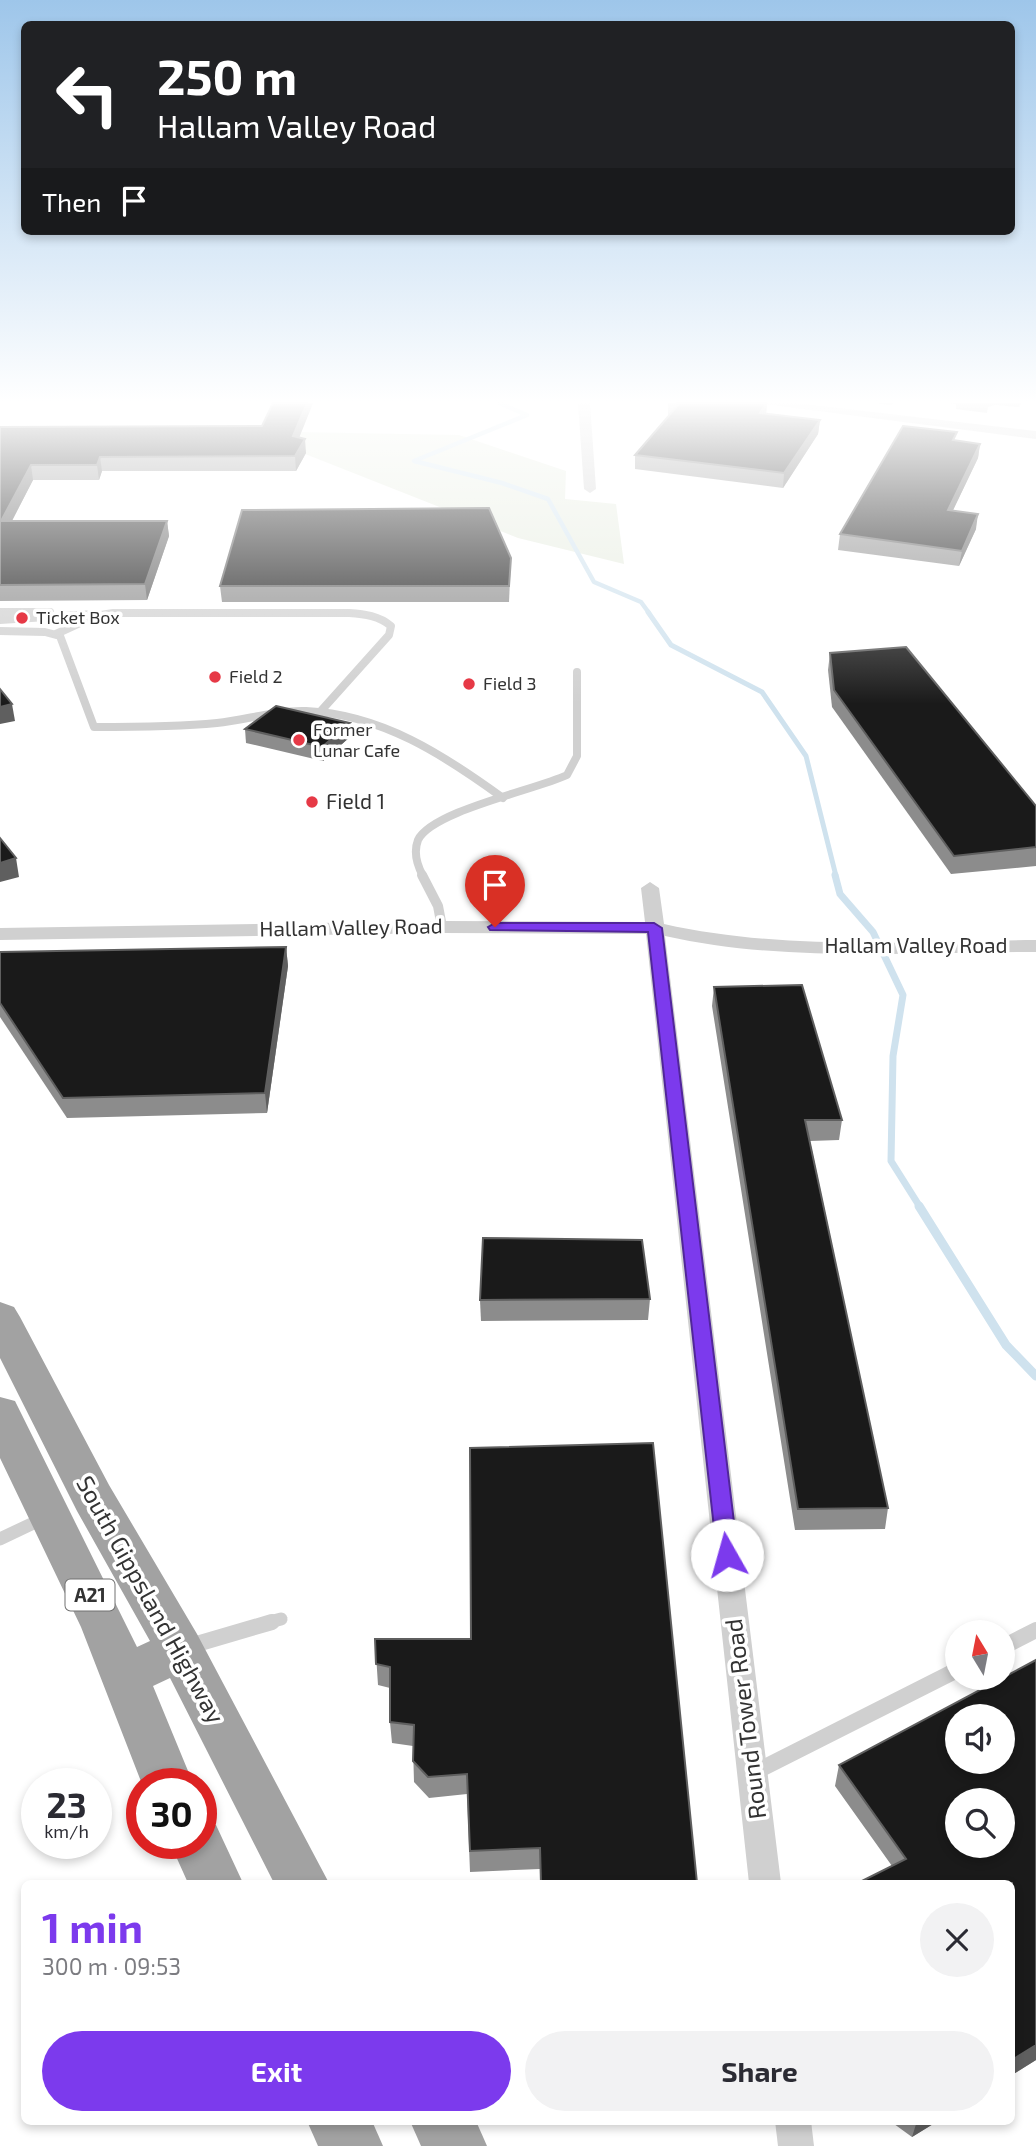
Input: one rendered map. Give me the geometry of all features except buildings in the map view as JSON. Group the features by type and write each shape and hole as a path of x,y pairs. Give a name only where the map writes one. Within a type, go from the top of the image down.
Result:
{"highway":[{"name":"South Gippsland Highway","path":"2,1323 93,1498 180,1649 300,1880"},
{"name":"South Gippsland Highway","path":"0,1413 105,1627 161,1768"},
{"path":"50,1516 93,1498"},
{"path":"126,1676 180,1649"},
{"path":"205,1859 215,1880"},
{"path":"340,2125 353,2146"},
{"path":"443,2125 457,2146"}],"street":[{"name":"Round Tower Road","path":"650,888 765,1880"},
{"name":"Hallam Valley Road","path":"0,934 442,927 654,928 691,936 748,942 839,947 1036,946"},
{"path":"793,2125 796,2146"}],"lane":[{"path":"0,618 113,613"},
{"path":"0,618 29,618 50,623 113,613"},
{"path":"0,631 113,613"},
{"path":"29,618 45,627 74,615 113,613 349,613 372,615 388,622 391,626 389,635 320,712"},
{"path":"50,623 62,639 94,727 232,721 286,712 320,712 375,726 426,744 503,799"},
{"path":"442,927 443,911 415,852 417,840 425,830 448,817 560,780 572,769 578,741 576,672"},
{"path":"0,1539 50,1516"},
{"path":"180,1649 281,1619"},
{"path":"1015,1641 1036,1630"},
{"path":"752,1774 945,1676"}],"shaded area":[{"path":"430,503 616,504 624,564 518,538"}],"waterway":[{"path":"550,503 594,582 641,602 649,613"},
{"path":"648,612 671,645 762,692 806,756 836,876"},
{"path":"835,875 840,894 873,932 903,995 893,1056 891,1161 920,1207"},
{"path":"919,1206 1006,1345 1036,1376"}],"place":[{"name":"Ticket Box","path":"22,618"},
{"name":"Field 2","path":"215,677"},
{"name":"Field 3","path":"469,684"},
{"name":"Former Lunar Cafe","path":"299,740"},
{"name":"Field 1","path":"312,802"}],"route":[{"path":"495,927 654,928 727,1555"}]}
